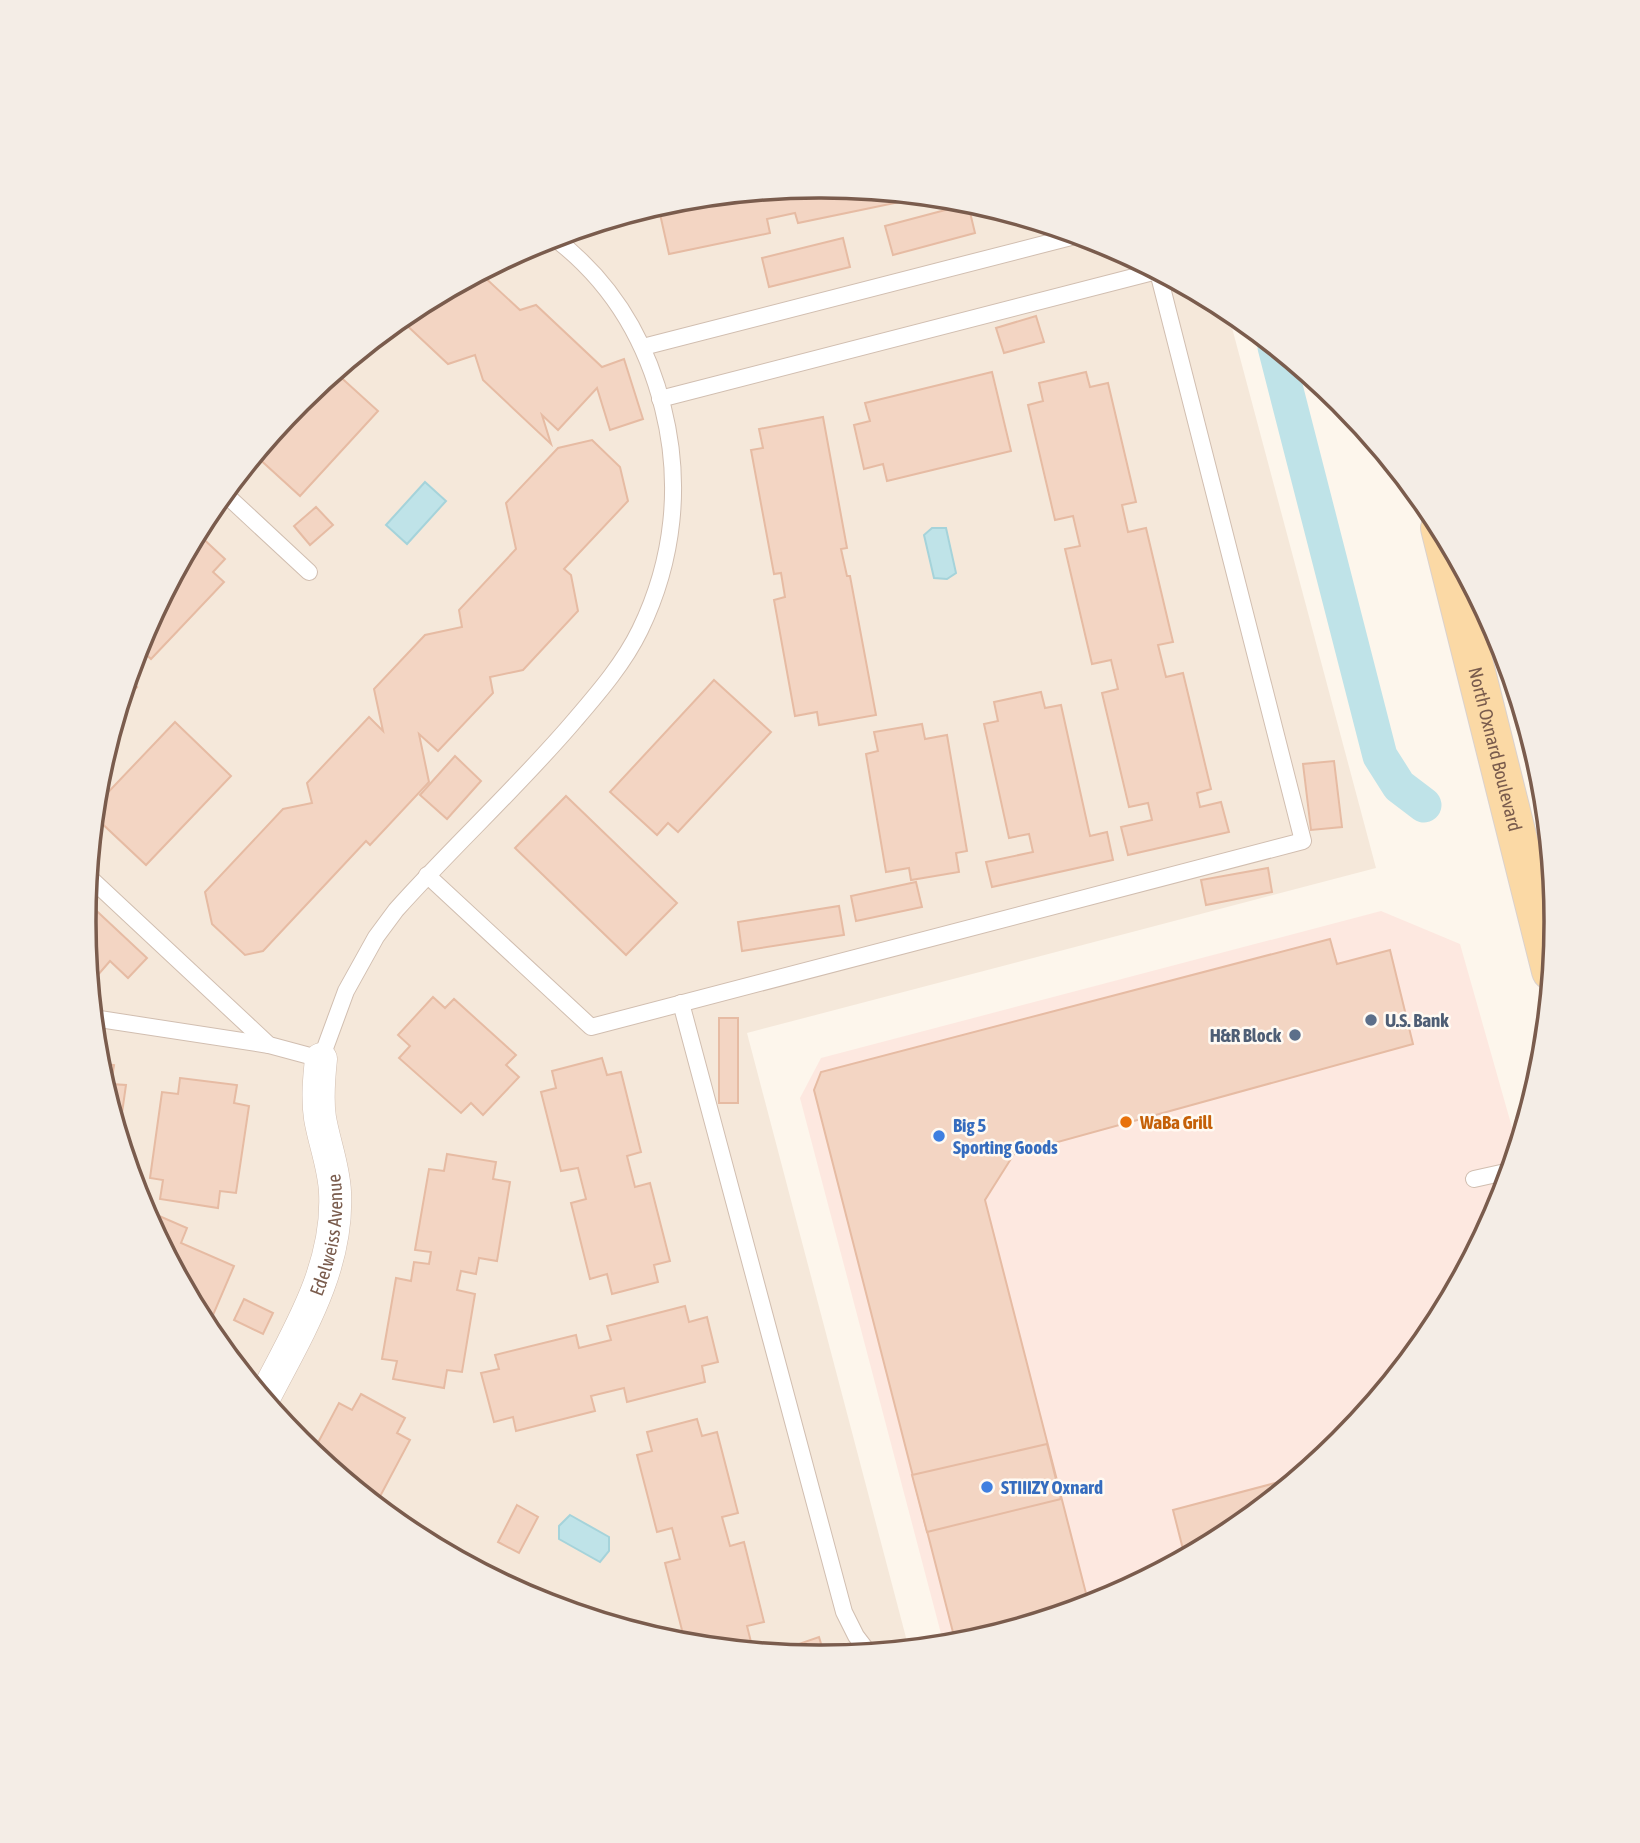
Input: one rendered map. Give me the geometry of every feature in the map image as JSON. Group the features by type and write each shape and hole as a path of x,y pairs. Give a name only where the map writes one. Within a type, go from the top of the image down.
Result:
{"main road":[{"name":"North Oxnard Boulevard","path":"1449,564 1543,940"}],"street":[{"name":"Edelweiss Avenue","path":"268,1390 324,1275 332,1233 335,1192 320,1117 318,1087 321,1059"}],"lane":[{"path":"643,347 1060,239"},
{"path":"103,1019 269,1045 321,1059 346,991 376,937 396,909 554,745 620,665 655,597 666,559 674,483 671,444 660,398 643,347 618,302 592,271 563,245"},
{"path":"660,398 1146,275"},
{"path":"427,875 591,1027 1303,841 1161,283"},
{"path":"232,500 309,572"},
{"path":"98,885 269,1045"},
{"path":"681,1003 844,1612 862,1644"},
{"path":"1474,1179 1498,1174"}],"shaded area":[{"path":"820,198 867,199 961,212 1007,222 1097,253 1140,272 1222,320 1232,327 1376,868 747,1033 907,1640 820,1645 726,1639 633,1621 587,1607 500,1571 418,1523 379,1496 343,1466 276,1399 218,1324 171,1242 151,1198 121,1109 102,1016 96,922 102,827 121,734 151,645 171,601 218,519 276,444 308,410 379,347 418,320 500,272 543,253 633,222 679,212 773,199"},
{"path":"1381,911 1460,944 1513,1130 1489,1198 1469,1242 1422,1324 1364,1399 1297,1466 1261,1496 1222,1523 1140,1571 1053,1607 1007,1621 941,1634 800,1098 821,1058"}],"water":[{"path":"425,482 446,501 407,544 386,525"},
{"path":"932,528 946,528 956,573 947,579 934,578 924,535"},
{"path":"570,1515 609,1537 609,1551 600,1562 559,1539 559,1526"}],"building":[{"path":"773,199 867,199 898,202 798,223 795,213 767,219 770,233 669,254 660,216"},
{"path":"947,210 970,214 975,233 893,255 885,226"},
{"path":"843,238 850,267 769,287 762,258"},
{"path":"487,279 520,310 536,305 602,367 624,359 643,419 610,430 597,388 558,430 542,415 551,444 483,380 475,355 448,364 408,327"},
{"path":"1036,316 1044,342 1004,353 996,328"},
{"path":"992,372 1011,451 887,481 883,464 864,469 854,425 870,421 865,403"},
{"path":"1086,372 1090,387 1108,383 1136,502 1122,505 1128,532 1146,528 1173,642 1158,645 1166,677 1183,673 1211,789 1197,793 1200,807 1221,802 1229,832 1128,855 1121,827 1152,820 1148,803 1129,807 1102,693 1118,689 1111,660 1092,664 1065,549 1080,546 1073,516 1055,520 1028,405 1043,401 1039,383"},
{"path":"342,378 378,411 300,496 262,461 308,410"},
{"path":"823,417 847,548 841,549 847,576 850,576 876,715 819,725 817,712 795,716 774,600 785,597 781,573 774,574 751,450 763,448 759,429"},
{"path":"592,440 620,467 628,501 564,569 571,575 578,611 523,670 490,677 493,693 438,751 419,734 429,782 370,845 366,841 263,951 245,955 212,924 205,892 283,809 312,803 307,783 369,717 383,731 374,689 425,635 462,627 459,610 516,549 506,503 558,448"},
{"path":"316,507 333,525 310,545 294,526"},
{"path":"205,540 225,559 213,572 224,582 151,659 147,655 171,601"},
{"path":"714,680 771,732 678,832 668,823 657,835 610,792"},
{"path":"1041,692 1045,708 1061,705 1090,836 1107,832 1113,860 992,887 986,862 1033,852 1029,834 1009,838 984,724 998,721 994,702"},
{"path":"175,722 231,776 146,865 103,824 108,792"},
{"path":"922,724 925,739 947,735 967,851 956,853 959,872 911,880 909,868 886,872 866,754 878,751 874,732"},
{"path":"455,756 481,781 447,819 420,795"},
{"path":"1334,761 1342,827 1311,830 1303,764"},
{"path":"566,796 677,903 626,955 515,848"},
{"path":"1268,868 1272,892 1206,905 1201,880"},
{"path":"916,882 922,907 856,921 851,896"},
{"path":"839,906 844,935 742,951 738,922"},
{"path":"96,911 147,958 128,978 110,961 98,974"},
{"path":"1330,939 1337,964 1390,950 1413,1044 1014,1154 985,1200 1086,1594 1007,1621 953,1632 814,1090 821,1072"},
{"path":"433,997 445,1008 454,999 516,1055 506,1065 519,1077 483,1115 471,1103 461,1113 399,1058 410,1046 398,1035"},
{"path":"719,1018 738,1018 738,1103 719,1103"},
{"path":"602,1058 607,1075 621,1072 641,1152 627,1156 635,1187 650,1183 670,1261 654,1265 658,1282 612,1294 607,1274 590,1279 571,1203 586,1199 578,1168 561,1171 541,1092 556,1088 552,1071"},
{"path":"180,1078 237,1085 234,1103 249,1106 236,1193 220,1191 218,1208 160,1199 163,1180 150,1178 162,1092 178,1094"},
{"path":"115,1084 126,1085 122,1112"},
{"path":"447,1154 496,1162 493,1179 510,1182 497,1261 479,1258 476,1274 461,1271 457,1290 475,1294 462,1372 447,1370 444,1388 393,1379 397,1361 382,1359 396,1278 411,1281 414,1262 429,1264 431,1252 415,1250 429,1169 444,1171"},
{"path":"159,1216 187,1228 181,1243 234,1266 213,1315"},
{"path":"244,1299 273,1313 263,1334 234,1320"},
{"path":"685,1306 689,1322 707,1317 718,1362 702,1366 705,1382 627,1402 624,1388 591,1396 595,1411 516,1431 513,1417 494,1422 481,1373 499,1369 495,1355 576,1335 579,1348 611,1340 607,1326"},
{"path":"361,1394 405,1418 397,1433 410,1440 380,1497 318,1442 339,1403 352,1410"},
{"path":"697,1419 702,1436 717,1432 738,1513 722,1517 730,1546 744,1542 764,1622 747,1626 751,1642 682,1632 665,1563 680,1559 672,1528 657,1532 637,1455 652,1451 647,1432"},
{"name":"STIIIZY Oxnard","path":"1047,1444 1061,1499 927,1532 912,1475"},
{"path":"1277,1482 1183,1548 1173,1510"},
{"path":"517,1505 538,1517 519,1553 498,1542"},
{"path":"819,1637 821,1645 820,1645 797,1645"}],"waterway":[{"path":"1279,362 1380,756 1399,786 1424,805"}],"place":[{"name":"U.S. Bank","path":"1371,1020"},
{"name":"H&R Block","path":"1295,1035"},
{"name":"WaBa Grill","path":"1126,1122"},
{"name":"Big 5 Sporting Goods","path":"939,1136"},
{"name":"STIIIZY Oxnard","path":"987,1487"}]}
